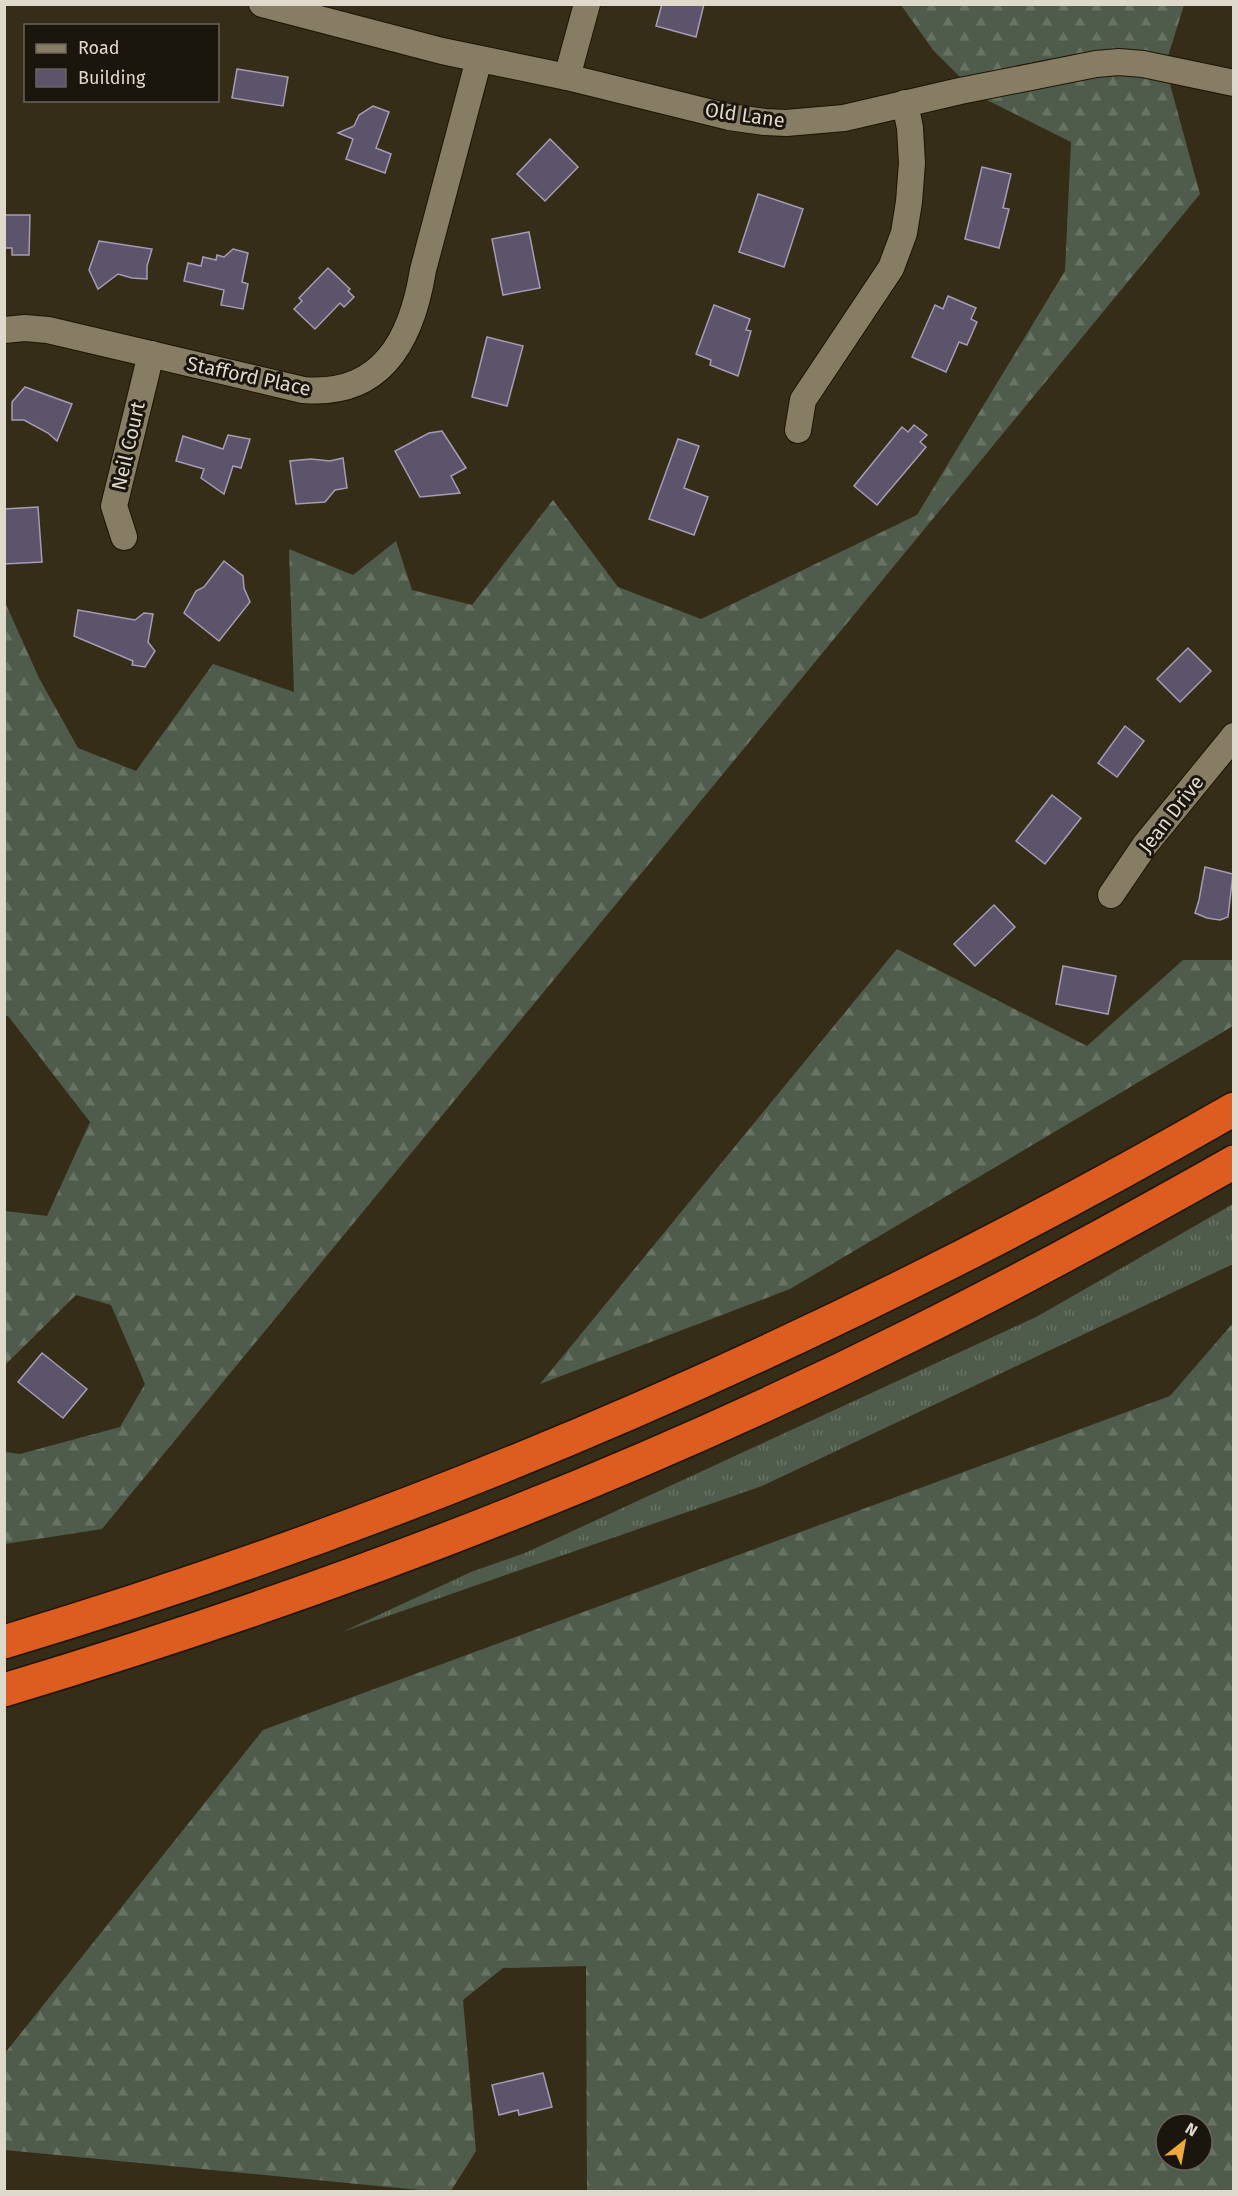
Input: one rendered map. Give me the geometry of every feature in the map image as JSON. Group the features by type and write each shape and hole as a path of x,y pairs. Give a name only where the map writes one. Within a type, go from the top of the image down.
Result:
{"highway":[{"path":"4,1642 260,1559 435,1494 631,1414 802,1337 890,1294 1067,1203 1233,1109"},
{"path":"4,1690 172,1638 276,1602 452,1537 639,1461 812,1383 911,1335 1089,1243 1233,1162"}],"street":[{"name":"Old Lane","path":"262,4 479,59 567,77 729,117 765,123 844,118 1069,68 1119,62 1183,71 1233,83"},
{"path":"567,77 587,4"},
{"name":"Stafford Place","path":"4,330 25,328 48,330 303,390 327,391 350,385 380,368 396,351 412,319 479,59"},
{"path":"798,430 803,400 891,268 904,234 912,164 910,128 905,104"},
{"name":"Neil Court","path":"124,537 114,506 151,354"},
{"name":"Jean Drive","path":"1111,895 1145,845 1233,736"}],"green space":[{"path":"901,5 1184,5 1165,66 1200,194 102,1529 5,1544 5,1452 20,1454 120,1427 145,1384 111,1305 76,1295 5,1365 5,1211 47,1216 90,1122 8,1016 5,1016 4,600 39,678 78,748 136,771 213,664 294,692 289,549 353,575 396,541 412,590 472,605 553,500 618,587 701,619 917,515 1065,271 1071,142 979,96 933,50"},
{"path":"897,949 1087,1046 1183,960 1233,960 1233,1026 790,1289 540,1384"},
{"path":"1233,1204 1233,1264 762,1486 342,1632 471,1572 525,1553 1038,1316"},
{"path":"1233,1323 1233,2191 587,2191 586,1966 503,1968 463,2000 476,2151 451,2191 430,2191 5,2150 5,2053 263,1730 1170,1396"}],"building":[{"path":"662,4 704,4 696,37 656,26"},
{"path":"237,69 288,77 283,106 232,98"},
{"path":"373,106 389,112 376,148 391,154 385,173 346,159 353,139 338,133 354,126 359,115"},
{"path":"550,139 578,167 545,201 517,174"},
{"path":"982,167 1011,174 1003,208 1009,209 999,248 965,239"},
{"path":"758,194 803,209 784,267 739,252"},
{"path":"4,215 30,215 29,255 12,255 12,248 4,248"},
{"path":"529,232 540,288 503,295 492,239"},
{"path":"99,241 152,249 147,266 147,279 118,274 98,289 89,270"},
{"path":"233,249 248,253 242,282 248,284 243,309 221,305 224,290 184,281 188,263 201,266 203,257 216,260 217,255 224,257"},
{"path":"328,268 350,289 348,291 354,297 344,307 340,303 315,329 294,309 302,301 299,298"},
{"path":"948,296 976,308 971,319 977,322 967,345 959,342 946,372 912,357 935,305 943,309"},
{"path":"714,305 750,319 746,330 751,331 738,376 710,365 711,360 696,354"},
{"path":"487,337 523,346 507,406 472,397"},
{"path":"25,387 72,404 57,441 48,433 24,420 12,420 12,402"},
{"path":"914,425 927,435 920,442 926,447 877,505 854,486 902,427 908,432"},
{"path":"442,431 466,468 451,476 460,493 420,497 395,451 429,433"},
{"path":"228,435 250,439 241,468 233,466 224,494 201,478 204,469 176,461 183,436 223,449"},
{"path":"678,439 699,446 684,488 708,497 694,535 649,519"},
{"path":"343,458 347,488 335,490 325,502 296,504 290,461 311,459 330,461"},
{"path":"38,507 42,562 4,564 4,509"},
{"path":"224,561 243,576 244,588 250,602 219,641 184,613 196,591 204,587"},
{"path":"78,610 135,620 144,613 153,614 148,642 155,651 145,667 132,665 133,661 74,636"},
{"path":"1188,648 1211,671 1180,702 1157,679"},
{"path":"1125,726 1144,741 1117,777 1098,763"},
{"path":"1052,795 1081,818 1045,864 1016,841"},
{"path":"1205,867 1233,874 1228,917 1220,920 1195,913"},
{"path":"994,905 1015,927 975,966 954,944"},
{"path":"1063,966 1116,976 1108,1014 1056,1004"},
{"path":"42,1353 87,1389 63,1418 18,1382"},
{"path":"543,2073 552,2107 519,2115 518,2110 499,2115 492,2085"}]}
